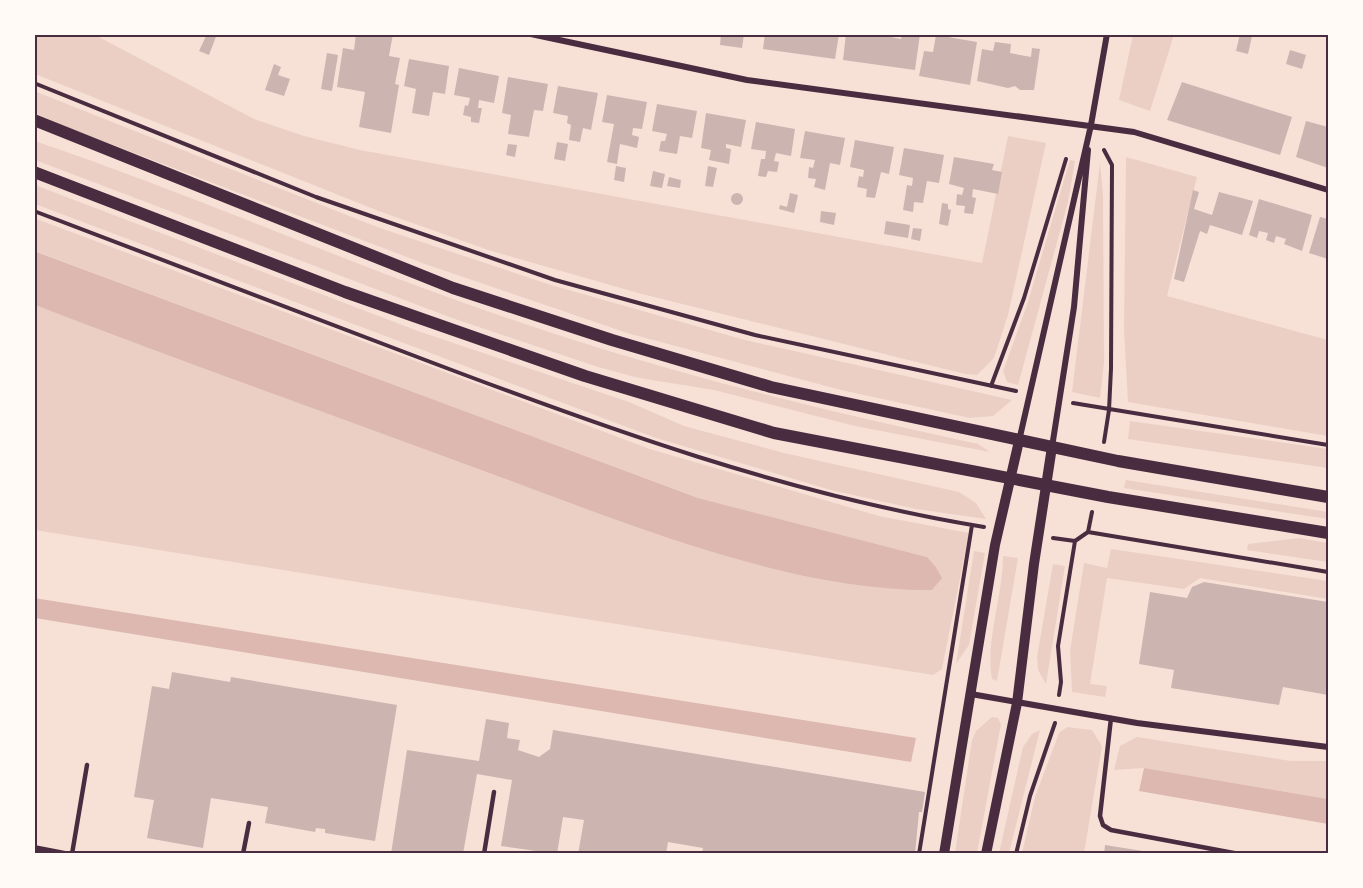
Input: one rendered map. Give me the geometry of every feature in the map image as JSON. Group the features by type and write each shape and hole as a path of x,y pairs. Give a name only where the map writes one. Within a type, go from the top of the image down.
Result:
{"main road":[{"path":"34,120 453,288 612,340 771,387 1019,441 1329,497"},
{"path":"34,172 345,292 585,376 774,432 1241,521 1329,533"}],"street":[{"path":"531,34 747,80 1134,132 1329,190"},
{"path":"944,854 999,530 1091,125 1107,34"},
{"path":"987,854 1017,703 1046,485 1074,307 1091,125"},
{"path":"970,694 1112,718 1329,747"},
{"path":"34,848 65,854"}],"lane":[{"path":"1112,718 1100,816 1103,825 1111,830 1239,854"},
{"path":"72,854 87,765"},
{"path":"484,854 494,792"},
{"path":"243,854 249,823"}],"path":[{"path":"34,83 316,197 555,280 755,335 991,386 1024,298 1066,157"},
{"path":"1091,125 1112,165 1109,410 1329,445"},
{"path":"34,211 647,442 881,509 999,530"},
{"path":"919,854 972,525"},
{"path":"1088,532 1329,572"},
{"path":"1039,536 1076,541"}],"shaded area":[{"path":"34,35 95,35 254,119 304,136 360,150 982,263 1008,136 1046,143 1008,315 994,358 977,375 965,374 638,293 488,250 376,210 35,74"},
{"path":"1133,35 1174,35 1150,111 1119,100"},
{"path":"34,91 377,227 551,285 745,340 1012,400 993,416 970,418 841,390 627,333 425,264 64,126 35,113"},
{"path":"35,141 158,185 463,303 525,324 693,375 978,444 990,452 855,426 714,390 639,378 598,367 452,318 35,160"},
{"path":"1126,157 1197,177 1167,296 1328,340 1328,436 1128,402 1124,331"},
{"path":"1070,160 1075,161 1068,202 1018,385 1007,382 1003,371 1027,305"},
{"path":"1100,163 1103,194 1104,362 1100,398 1072,392"},
{"path":"35,185 418,331 629,402 684,426 784,453 959,492 976,503 986,519 916,509 831,490 656,438 35,204"},
{"path":"34,218 650,449 879,516 969,533 942,669 933,675 35,530 35,305 602,514 751,563 826,579 927,557 698,498 35,251"},
{"path":"34,251 698,498 927,557 942,578 932,590 876,587 820,579 705,550 591,511 35,305"},
{"path":"1130,421 1328,449 1328,468 1128,439"},
{"path":"1126,480 1328,512 1328,519 1124,488"},
{"path":"1299,538 1328,543 1328,562 1247,550 1248,544"},
{"path":"1111,549 1328,581 1328,599 1200,578 1184,589 1107,578 1090,684 1107,686 1105,697 1072,692 1070,651 1084,563 1107,568"},
{"path":"974,551 985,553 969,645 956,664"},
{"path":"1003,556 1018,558 997,681 992,679 990,665"},
{"path":"1053,564 1065,566 1046,684 1038,670 1037,657"},
{"path":"34,598 916,738 911,762 35,618"},
{"path":"992,717 998,718 1001,724 977,853 955,853 972,740 976,731"},
{"path":"1067,727 1092,730 1102,746 1084,853 1022,853 1035,797 1059,733"},
{"path":"1040,730 1009,853 999,853 1023,747 1032,734"},
{"path":"1137,737 1291,761 1328,761 1328,799 1144,768 1114,770 1120,746"},
{"path":"1144,768 1328,799 1328,824 1139,791"}],"building":[{"path":"207,34 217,34 209,55 199,51"},
{"path":"356,34 393,34 389,56 400,58 395,84 399,85 391,133 359,127 365,92 337,87 343,48 354,50"},
{"path":"721,34 744,34 742,48 720,45"},
{"path":"765,34 839,34 835,59 763,49"},
{"path":"846,34 891,34 891,37 901,39 902,34 920,34 915,70 843,60"},
{"path":"1240,34 1252,36 1248,54 1236,51"},
{"path":"936,35 977,42 970,85 919,76 924,51 933,52"},
{"path":"995,42 1011,44 1010,53 1031,57 1032,48 1040,49 1034,90 1020,90 1015,86 1008,88 977,81 982,49 993,51"},
{"path":"1290,50 1306,55 1302,69 1286,64"},
{"path":"327,53 338,55 332,91 321,89"},
{"path":"409,59 449,66 445,94 433,92 429,116 412,113 416,89 404,86"},
{"path":"274,64 281,67 278,75 290,79 284,96 265,90"},
{"path":"459,68 499,76 494,103 479,100 478,108 482,108 479,123 471,122 471,117 463,115 465,105 468,106 470,98 454,95"},
{"path":"508,77 548,84 543,111 534,110 529,137 508,134 511,115 502,113"},
{"path":"1182,82 1292,117 1280,155 1167,120"},
{"path":"558,86 598,93 591,130 583,128 580,142 569,140 571,125 567,123 568,116 553,113"},
{"path":"607,95 647,102 642,129 633,128 632,135 639,137 637,148 620,144 617,164 607,162 614,124 602,122"},
{"path":"657,104 697,111 692,138 680,136 677,154 659,151 661,141 665,141 667,134 652,131"},
{"path":"706,113 746,120 741,147 726,144 726,148 731,149 729,164 709,160 711,150 701,148"},
{"path":"1306,121 1328,127 1328,168 1296,157"},
{"path":"756,122 795,129 791,156 776,153 774,161 779,162 777,172 768,171 766,177 758,176 761,159 765,159 766,151 751,149"},
{"path":"805,131 845,138 840,165 830,163 825,190 814,187 816,179 808,178 809,167 813,168 815,160 800,158"},
{"path":"855,140 894,147 889,174 881,172 875,198 866,197 867,189 857,187 859,176 863,177 864,170 850,167"},
{"path":"557,142 568,144 565,161 554,159"},
{"path":"508,144 517,145 515,157 506,155"},
{"path":"904,148 944,155 939,183 927,181 923,203 914,202 913,212 903,210 907,185 912,186 913,178 899,175"},
{"path":"954,157 994,164 992,170 1002,172 998,194 973,189 972,197 976,198 973,214 964,213 965,206 956,205 957,194 962,195 964,188 949,184"},
{"path":"616,166 626,168 624,182 614,180"},
{"path":"708,166 717,168 713,187 705,186"},
{"path":"653,171 665,174 662,188 650,186"},
{"path":"669,177 681,180 680,188 667,186"},
{"path":"1193,190 1199,192 1194,209 1212,215 1219,192 1253,201 1242,235 1210,225 1207,234 1200,231 1184,282 1174,279"},
{"path":"737,193 743,199 737,205 731,199"},
{"path":"790,193 798,195 794,213 779,209 780,205 787,207"},
{"path":"1259,199 1312,215 1302,251 1284,244 1286,239 1276,236 1274,243 1266,240 1268,233 1259,231 1257,238 1249,235"},
{"path":"942,203 948,204 948,209 951,210 948,226 939,224"},
{"path":"821,211 836,213 834,225 820,222"},
{"path":"1320,217 1328,219 1328,259 1309,253"},
{"path":"886,221 910,225 908,238 884,234"},
{"path":"913,228 922,229 920,241 911,239"},
{"path":"1204,582 1328,602 1328,695 1283,687 1279,705 1171,688 1174,670 1139,664 1150,592 1187,598 1192,587"},
{"path":"172,672 230,682 231,677 397,705 375,841 325,833 325,829 316,828 315,832 265,823 268,807 211,798 203,848 147,838 154,800 134,797 152,686 169,689"},
{"path":"486,719 509,723 507,738 520,740 518,750 539,757 550,749 553,730 925,792 922,812 919,812 915,854 702,854 703,848 668,842 666,854 578,854 584,820 563,817 557,854 501,846 512,780 477,774 463,854 391,854 407,750 479,761"},
{"path":"1105,845 1149,852 1149,854 1104,854"}]}
